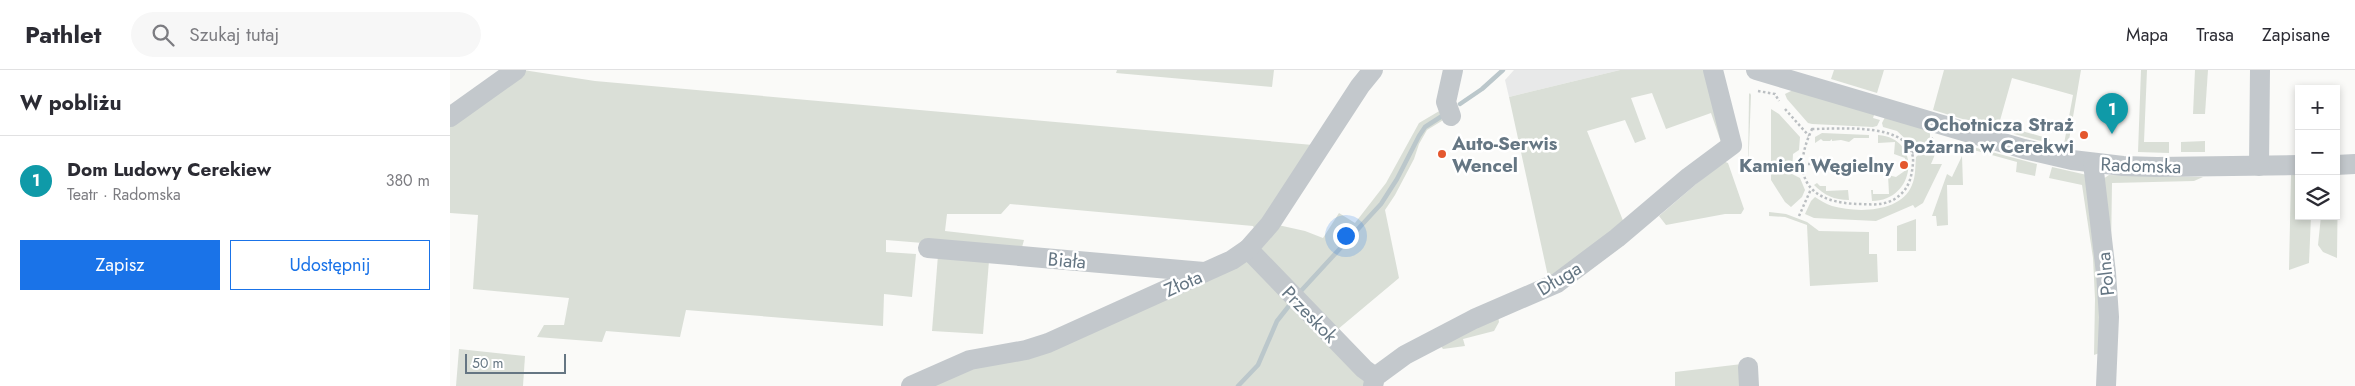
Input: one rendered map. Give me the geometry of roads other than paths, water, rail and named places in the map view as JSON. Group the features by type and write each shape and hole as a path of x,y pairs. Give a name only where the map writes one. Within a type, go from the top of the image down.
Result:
{"street":[{"path":"450,117 516,70"},
{"name":"Złota","path":"911,386 970,360 1026,350 1048,343 1232,260 1248,248 1270,224 1360,86 1373,70"},
{"path":"1451,116 1446,102 1453,70"},
{"name":"Długa","path":"1374,382 1405,354 1474,319 1557,283 1617,238 1688,177 1732,146 1713,70"},
{"name":"Radomska","path":"1756,70 2024,149 2087,156 2157,167 2295,165"},
{"path":"2259,166 2260,70"},
{"name":"Polna","path":"2087,156 2106,273 2109,317 2106,386"},
{"path":"2340,165 2355,164"},
{"name":"Biała","path":"928,248 1206,272"},
{"name":"Przeskok","path":"1248,248 1374,382"}],"waterway":[{"path":"1460,104 1482,89 1503,70"},
{"path":"1300,292 1381,204 1425,127 1442,116"},
{"path":"1238,386 1258,365 1277,321 1292,302"}],"place":[{"name":"Dom Ludowy Cerekiew","path":"2112,134"},
{"name":"Ochotnicza Straż Pożarna w Cerekwi","path":"2084,135"},
{"name":"Auto-Serwis Wencel","path":"1442,154"},
{"name":"Kamień Węgielny","path":"1904,165"}]}
